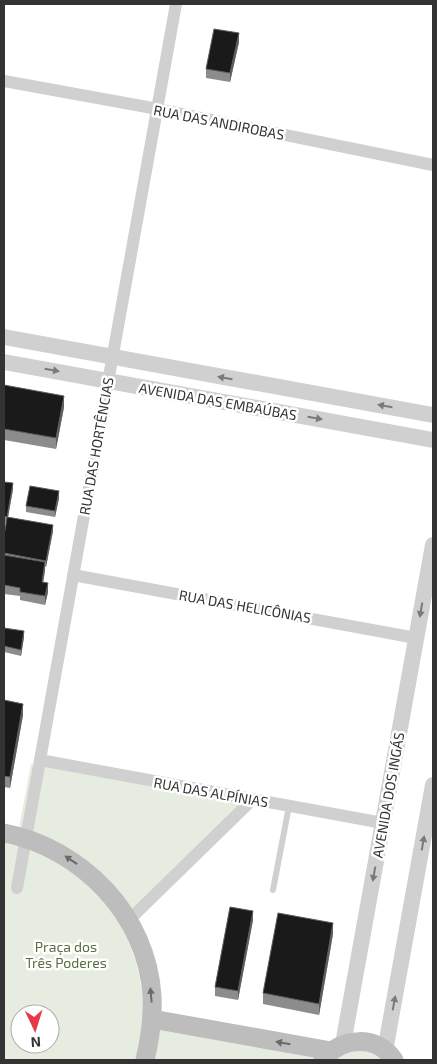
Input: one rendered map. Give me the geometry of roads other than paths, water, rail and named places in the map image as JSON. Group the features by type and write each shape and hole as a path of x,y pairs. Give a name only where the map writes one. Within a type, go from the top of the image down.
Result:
{"main road":[{"path":"4,834 26,838 49,847 69,859 88,873 120,907 142,949 152,995 152,1019 145,1060"},
{"path":"152,1019 332,1052 354,1042 363,1041 372,1043 390,1055"}],"street":[{"name":"RUA DAS HORTÊNCIAS","path":"16,888 176,4"},
{"name":"RUA DAS ANDIROBAS","path":"4,81 433,165"},
{"name":"AVENIDA DAS EMBAÚBAS","path":"4,337 433,415"},
{"name":"AVENIDA DAS EMBAÚBAS","path":"4,362 433,440"},
{"name":"AVENIDA DOS INGÁS","path":"332,1052 383,823 433,545"},
{"name":"RUA DAS HELICÔNIAS","path":"73,575 416,638"},
{"name":"RUA DAS ALPÍNIAS","path":"40,760 383,823"},
{"path":"390,1055 433,785"},
{"path":"128,921 253,799"}],"lane":[{"path":"273,890 289,806"}],"park label":[{"name":"Praça dos Três Poderes","path":"66,954"}]}
